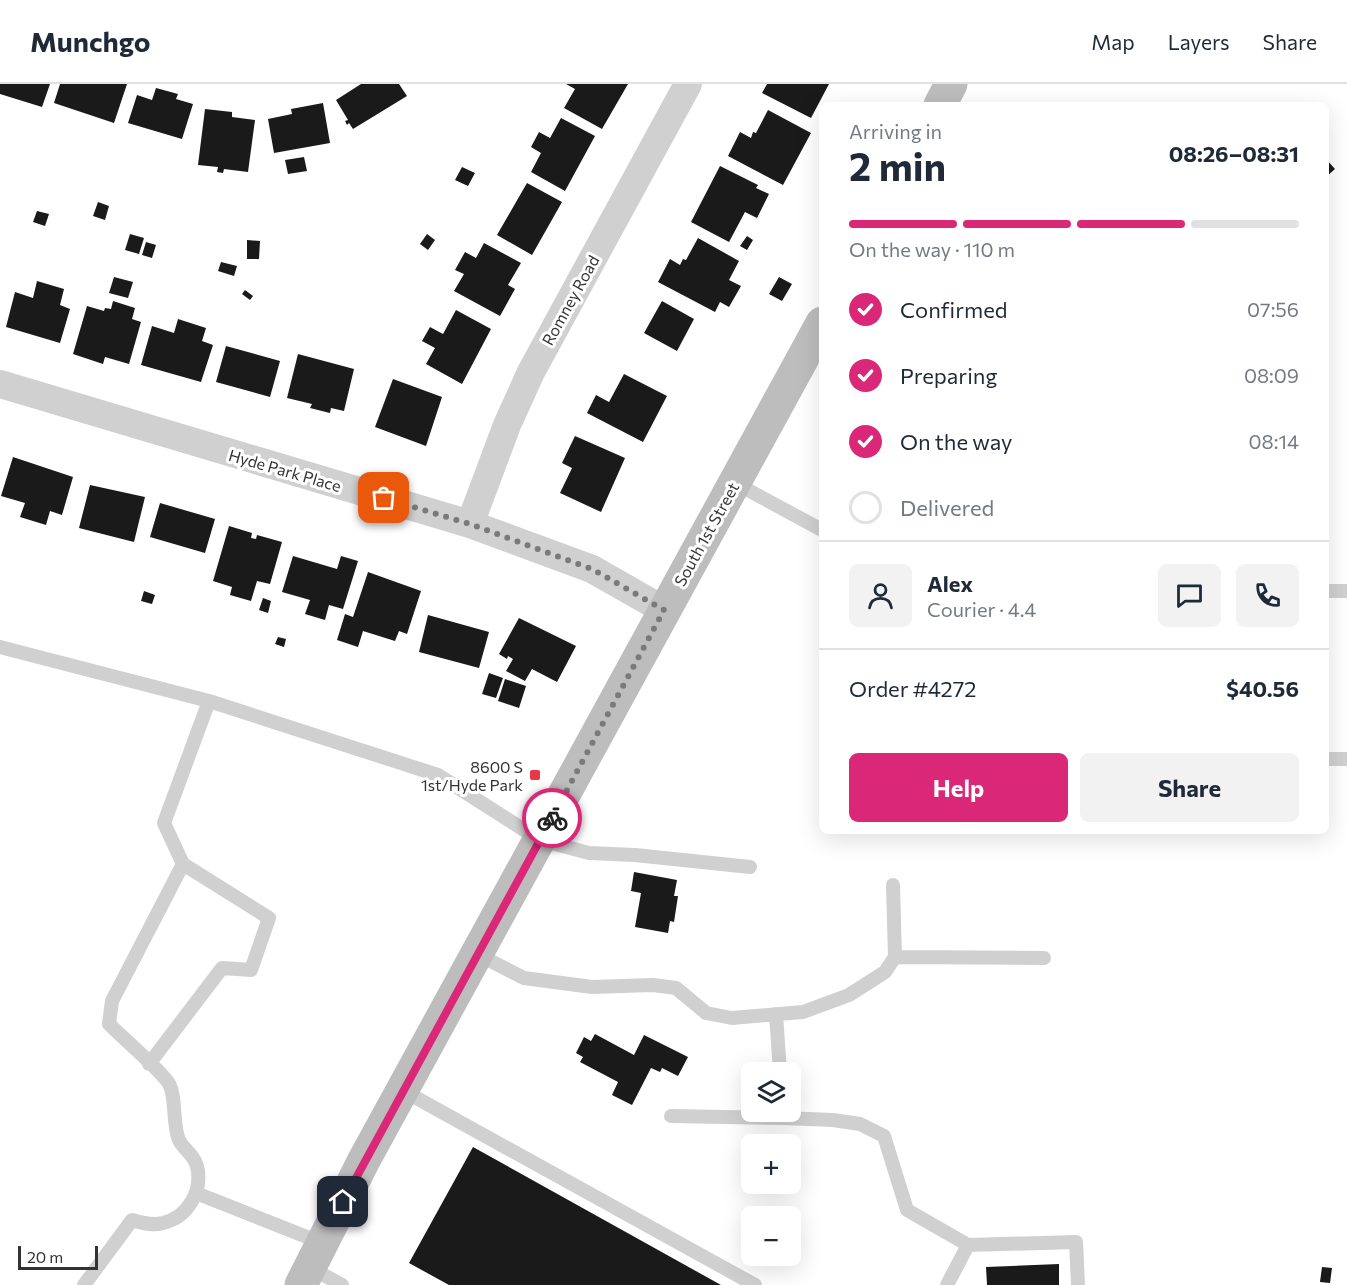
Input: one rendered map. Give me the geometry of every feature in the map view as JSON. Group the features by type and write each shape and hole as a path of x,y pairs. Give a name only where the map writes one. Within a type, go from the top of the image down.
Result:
{"main road":[{"path":"942,102 951,84"},
{"name":"South 1st Street","path":"311,1265 364,1160 819,329"}],"street":[{"name":"Romney Road","path":"470,524 507,425 531,372 688,84"},
{"name":"Hyde Park Place","path":"0,384 470,524 592,569 664,610"}],"lane":[{"path":"735,483 819,528"},
{"path":"1329,591 1347,591"},
{"path":"0,647 209,701 438,776 540,840 589,853 635,855 750,867"},
{"path":"149,1064 222,968 251,970 269,918 183,864 164,823 209,701"},
{"path":"1329,759 1347,759"},
{"path":"84,1285 132,1220 147,1224 163,1223 177,1217 189,1206 196,1192 199,1179 196,1164 190,1151 179,1141 169,1084 109,1024 112,1001 183,864"},
{"path":"477,954 524,978 592,987 653,985 676,988 706,1013 732,1018 803,1012 849,995 885,972 896,957 893,885"},
{"path":"896,957 1044,958"},
{"path":"776,1014 779,1062"},
{"path":"402,1090 755,1285"},
{"path":"671,1116 741,1115"},
{"path":"801,1117 860,1124 884,1136 907,1210 968,1245 1076,1242 1078,1285"},
{"path":"196,1192 342,1285"},
{"path":"947,1285 968,1245"}],"building":[{"path":"0,84 50,84 42,107 0,94"},
{"path":"60,84 127,84 114,123 54,103"},
{"path":"361,84 399,84 407,96 353,129 349,123 347,125 345,121 348,120 336,100"},
{"path":"566,84 628,84 602,129 564,108 575,89"},
{"path":"767,84 829,84 811,118 762,93"},
{"path":"156,88 178,94 176,99 193,104 182,139 128,123 137,95 152,100"},
{"path":"323,103 330,143 274,153 268,119 292,114 291,109"},
{"path":"205,109 232,112 232,117 255,120 248,172 224,169 223,173 217,172 218,167 198,165"},
{"path":"768,110 811,133 783,185 728,156 740,132 751,138"},
{"path":"561,118 595,136 565,191 531,172 541,153 531,147 539,132 550,138"},
{"path":"304,157 307,171 288,174 285,160"},
{"path":"1329,162 1335,169 1329,174"},
{"path":"720,166 758,185 756,188 769,194 757,218 745,212 729,242 691,222"},
{"path":"462,167 475,173 468,186 455,180"},
{"path":"527,183 562,202 532,255 497,235"},
{"path":"98,202 109,206 105,220 93,216"},
{"path":"37,211 49,214 45,226 33,222"},
{"path":"130,234 144,238 139,254 125,250"},
{"path":"427,234 435,240 428,250 420,244"},
{"path":"747,236 753,240 747,250 740,246"},
{"path":"698,238 739,261 729,280 741,286 729,307 720,302 715,312 658,282 670,259 680,265 683,259 686,260"},
{"path":"247,240 260,241 259,259 247,259"},
{"path":"146,242 156,245 152,258 142,255"},
{"path":"484,243 521,263 508,285 515,289 500,316 454,291 464,274 455,270 465,252 476,258"},
{"path":"221,262 237,266 234,276 218,271"},
{"path":"114,277 133,282 128,298 109,293"},
{"path":"779,277 792,284 782,301 769,294"},
{"path":"37,281 64,289 60,305 70,309 60,343 6,327 15,292 33,298"},
{"path":"245,290 253,296 250,300 242,294"},
{"path":"113,301 135,308 132,319 141,322 129,364 105,357 103,364 73,354 87,306 104,311 105,308 111,309"},
{"path":"662,301 694,319 677,351 644,333"},
{"path":"456,310 491,329 462,384 426,364 435,348 422,341 430,327 443,334"},
{"path":"178,319 206,328 202,341 213,345 201,382 141,365 152,326 174,333"},
{"path":"226,346 280,361 270,397 216,382"},
{"path":"298,354 354,369 344,411 331,408 330,413 310,408 312,404 287,398"},
{"path":"624,374 667,396 643,442 587,413 596,395 609,402"},
{"path":"393,379 442,397 426,446 375,427"},
{"path":"575,436 625,458 601,512 560,493 572,468 562,463"},
{"path":"13,457 73,477 62,515 50,511 46,525 20,517 25,503 1,496"},
{"path":"90,485 145,497 134,542 79,528"},
{"path":"160,503 215,519 205,553 150,537"},
{"path":"229,526 252,533 251,538 256,539 257,535 282,542 270,584 257,581 251,601 230,595 232,587 213,581"},
{"path":"293,556 337,569 341,556 358,561 343,609 329,605 325,620 305,614 310,600 282,592"},
{"path":"368,572 421,591 407,634 399,631 395,641 363,631 358,647 337,640 345,614 353,617"},
{"path":"144,591 155,595 152,604 141,601"},
{"path":"263,598 271,601 268,613 259,610"},
{"path":"428,615 489,632 479,668 419,652"},
{"path":"519,618 576,646 557,682 532,669 525,681 506,671 513,659 508,656 507,659 499,654"},
{"path":"278,637 286,639 284,647 275,644"},
{"path":"489,673 503,678 496,698 482,694"},
{"path":"505,679 526,686 519,708 498,701"},
{"path":"634,872 677,880 674,896 678,896 674,922 670,921 668,933 635,927 641,893 631,891"},
{"path":"595,1034 634,1055 644,1035 688,1057 678,1076 662,1068 660,1072 651,1068 632,1105 612,1095 618,1082 580,1062 583,1057 576,1053 584,1037 591,1041"},
{"path":"473,1147 721,1285 449,1285 409,1263"},
{"path":"1059,1264 1059,1285 987,1285 986,1267"},
{"path":"1322,1267 1332,1268 1330,1283 1320,1282"}],"way so far":[{"path":"384,498 546,550 592,569 664,610 552,818"}],"place":[{"name":"8600 S 1st/Hyde Park","path":"535,775"}],"route":[{"path":"343,1202 373,1143 552,818"}]}
